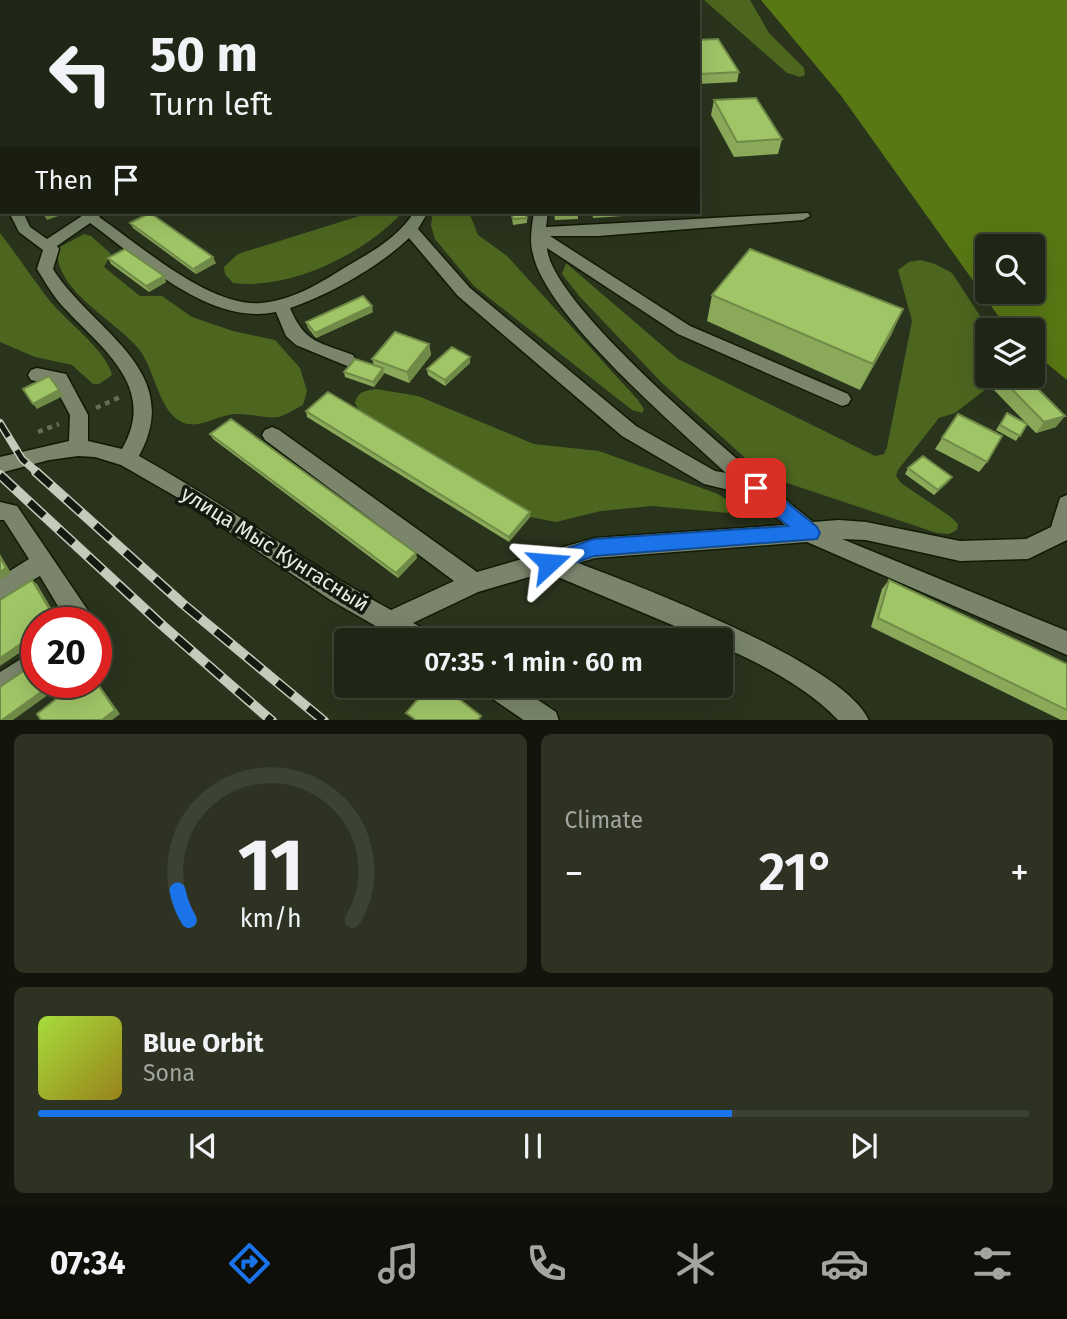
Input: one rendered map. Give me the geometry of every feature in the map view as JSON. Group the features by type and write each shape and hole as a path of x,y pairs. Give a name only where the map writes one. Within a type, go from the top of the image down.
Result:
{"street":[{"path":"17,214 24,229 51,249"},
{"path":"127,459 143,426 140,388 127,362 66,300 45,269 51,249 48,245 94,214 210,299 245,309 281,305 327,286 373,258 411,229 420,214"},
{"path":"537,222 598,231 657,219 803,216"},
{"path":"537,222 684,330 842,399"},
{"path":"537,222 540,254 548,277 565,302 632,374 756,488 810,533 842,549 1067,643"},
{"path":"411,229 464,292 629,430 711,478 756,488"},
{"path":"281,305 292,332 302,341 347,360"},
{"path":"37,375 60,379 79,415 78,448"},
{"path":"272,435 474,583"},
{"name":"улица Мыс Кунгасный","path":"0,465 49,452 78,448 95,449 127,459 187,493 340,594 403,628"},
{"path":"392,621 474,583 594,548 839,529 866,531 960,551 1028,549 1064,535 1067,504"},
{"path":"0,511 10,512 72,607"},
{"path":"0,589 43,562"},
{"path":"549,563 757,650 829,692 857,720"},
{"path":"0,687 21,672"},
{"path":"514,698 547,720"}],"shaded area":[{"path":"704,0 750,0 769,33 804,68 805,75 800,77 787,73"},
{"path":"761,0 1067,0 1067,380 1045,362 1045,318 1000,318 990,304 1045,304 1045,234 975,234 975,283 842,97"},
{"path":"366,214 401,214 368,242 347,255 302,275 279,281 233,283 225,274 224,267 238,254"},
{"path":"433,214 470,214 478,235 507,256 638,400 644,409 642,413 632,410 474,286 435,239 431,225"},
{"path":"0,233 49,300 102,356 112,375 99,384 93,384 72,365 35,357 0,342"},
{"path":"84,234 91,236 111,254 104,267 140,296 162,296 192,317 233,331 275,340 300,368 307,391 303,405 279,417 236,414 197,424 184,423 175,418 163,401 138,348 87,303 65,277 59,263 58,248"},
{"path":"920,260 952,273 981,318 975,318 975,388 987,388 955,413 939,418 896,476 901,483 958,524 957,530 949,534 937,533 787,483 753,465 662,383 580,297 562,274 566,263 678,359 875,456 884,454 887,447 912,321 898,270 909,262"},
{"path":"376,389 418,396 534,444 599,451 718,494 732,503 728,513 652,506 601,511 556,522 530,517 362,417 355,403 356,399 363,392"}],"building":[{"path":"718,39 739,72 700,74 700,40"},
{"path":"756,98 782,139 737,142 714,100"},
{"path":"151,214 213,257 193,269 130,223"},
{"path":"512,214 526,214 527,218 513,219"},
{"path":"125,249 164,276 146,286 108,258"},
{"path":"750,249 903,309 873,364 712,295"},
{"path":"363,296 372,306 315,333 306,322"},
{"path":"395,332 429,344 407,372 372,359"},
{"path":"452,347 470,357 445,380 427,369"},
{"path":"355,359 383,368 373,382 344,372"},
{"path":"49,376 59,390 33,404 23,389"},
{"path":"1011,388 1037,388 1065,416 1044,422"},
{"path":"328,392 530,512 509,537 306,411"},
{"path":"1007,413 1027,424 1020,436 1000,425"},
{"path":"958,414 1002,436 987,462 942,438"},
{"path":"231,419 416,553 396,573 210,434"},
{"path":"923,456 952,477 938,490 908,468"},
{"path":"0,557 6,568 0,572"},
{"path":"32,580 48,607 21,607 21,644 0,658 0,600"},
{"path":"889,580 1067,664 1067,710 878,618"},
{"path":"21,673 21,698 33,698 0,720 0,687"},
{"path":"58,698 107,698 115,710 102,720 41,720 37,714"},
{"path":"419,698 458,698 481,716 478,720 416,720 406,713"}],"railway":[{"path":"0,423 22,459 38,473"},
{"path":"36,472 183,604 323,720"},
{"path":"0,475 162,625 271,720"}],"route":[{"path":"549,563 594,548 810,533 756,488"}]}
